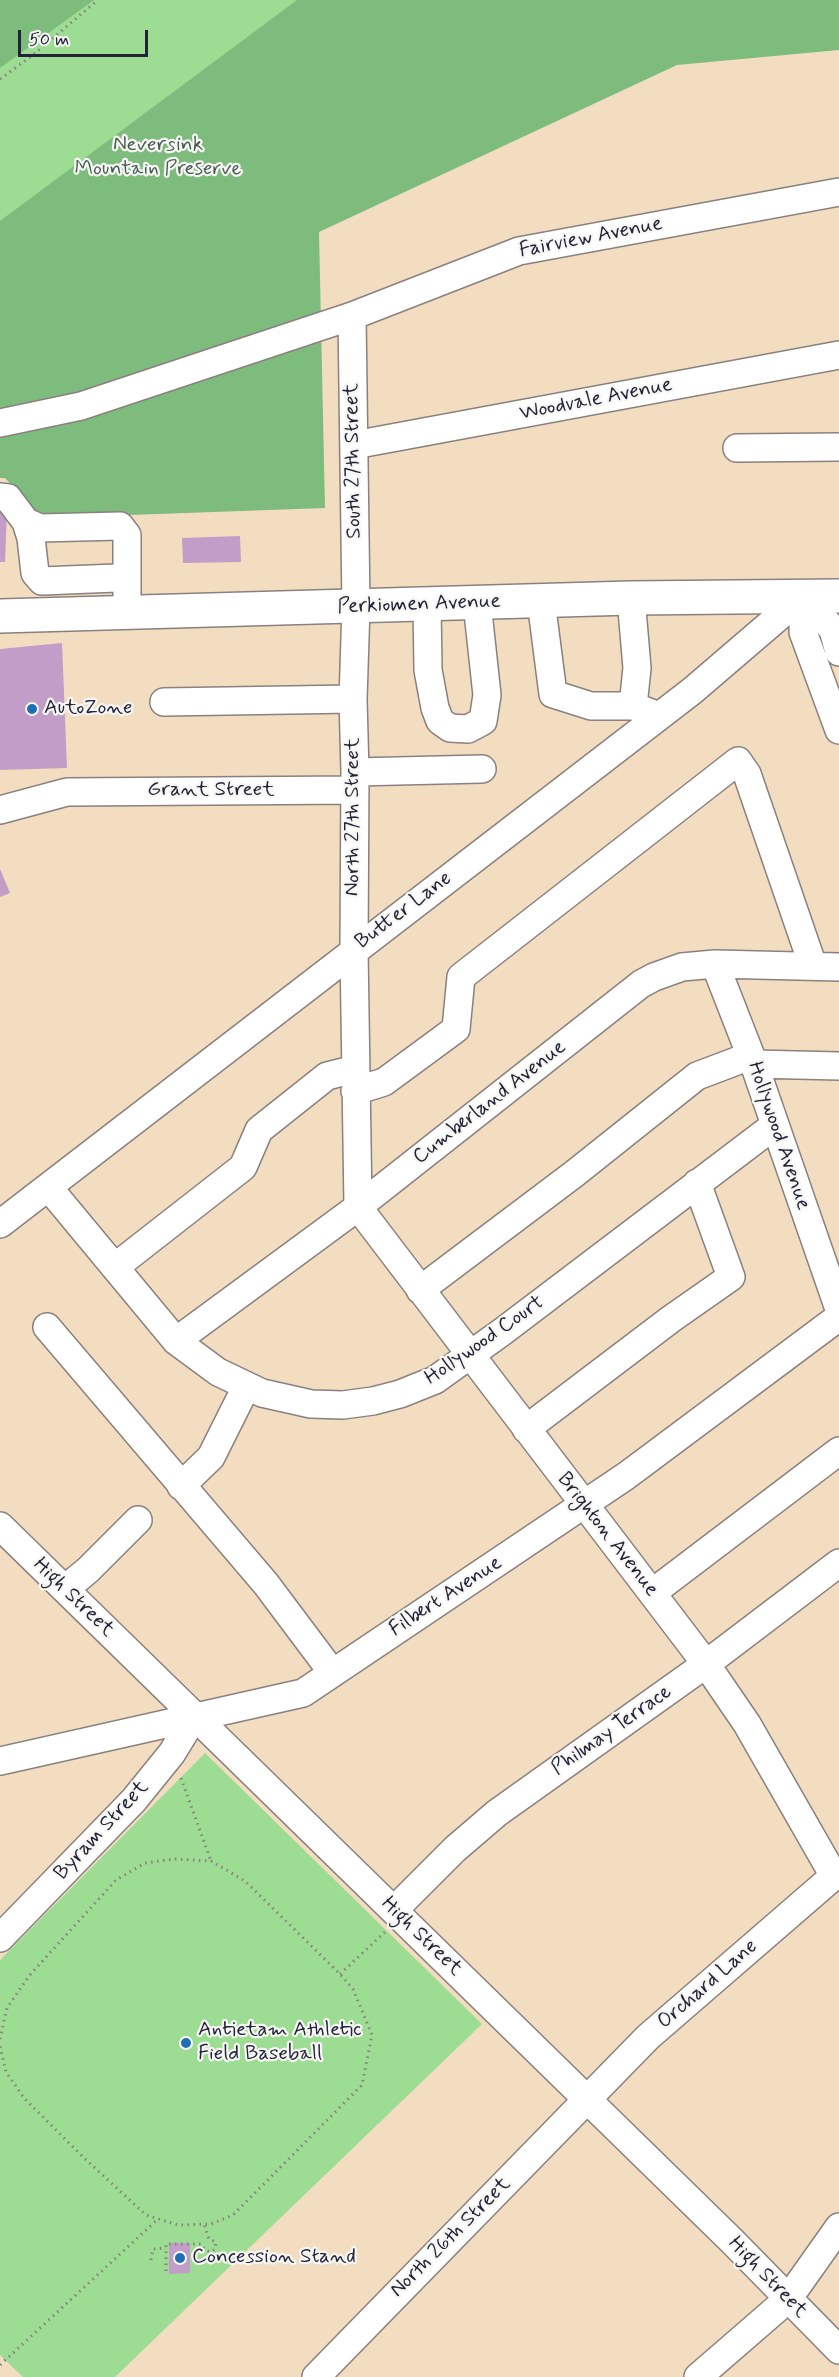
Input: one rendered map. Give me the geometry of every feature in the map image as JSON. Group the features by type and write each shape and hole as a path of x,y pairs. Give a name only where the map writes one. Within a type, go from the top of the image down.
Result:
{"main road":[{"name":"Perkiomen Avenue","path":"0,616 127,598 356,607 632,598 839,596"}],"street":[{"name":"Fairview Avenue","path":"0,423 81,406 352,316 519,251 839,192"},
{"name":"South 27th Street","path":"352,316 356,607"},
{"name":"Woodvale Avenue","path":"354,445 839,355"},
{"path":"737,448 839,447"},
{"path":"0,497 8,498 26,522 34,555 35,573 42,580 116,578 127,598"},
{"path":"26,522 40,528 120,526 127,535 127,598"},
{"path":"804,595 833,630 839,652"},
{"path":"804,595 803,632 839,730"},
{"name":"Butter Lane","path":"0,1224 354,949 692,692 804,595"},
{"path":"632,598 636,668 633,705"},
{"path":"541,601 553,694 591,706 633,705 659,716"},
{"path":"427,605 428,670 435,708 440,721 450,728 468,729 483,721 487,695 477,603"},
{"name":"North 27th Street","path":"356,607 353,699 358,1207"},
{"path":"164,702 353,699"},
{"path":"115,1267 243,1167 259,1130 327,1076 384,1082 456,1029 460,977 738,761 747,774 826,966"},
{"name":"Grant Street","path":"0,810 67,792 355,781 482,769"},
{"name":"Cumberland Avenue","path":"176,1341 358,1207 641,984 670,970 715,964 826,966"},
{"name":"Hollywood Avenue","path":"715,964 752,1060 839,1309"},
{"path":"420,1290 574,1174 696,1076 752,1060 839,1066"},
{"name":"Hollywood Court","path":"49,1188 176,1341 218,1372 246,1386 281,1399 310,1404 342,1405 373,1401 415,1389 435,1380 775,1125"},
{"path":"525,1429 671,1319 731,1277 698,1183"},
{"name":"Brighton Avenue","path":"358,1207 706,1665 747,1724 834,1876"},
{"name":"Filbert Avenue","path":"0,1761 303,1693 584,1505 839,1317"},
{"path":"47,1327 266,1584 332,1672"},
{"path":"181,1486 212,1457 246,1386"},
{"path":"652,1593 839,1451"},
{"path":"65,1589 88,1570 138,1520"},
{"name":"High Street","path":"0,1526 393,1918 588,2100 839,2350"},
{"name":"Philmay Terrace","path":"393,1918 455,1849 497,1813 706,1665 839,1563"},
{"name":"Byram Street","path":"0,1938 134,1800 171,1753 194,1717"},
{"name":"Orchard Lane","path":"588,2100 648,2037 834,1876"},
{"name":"North 26th Street","path":"316,2377 588,2100"},
{"path":"698,2377 788,2300 839,2227"}],"path":[{"path":"0,79 98,0"},
{"path":"171,1753 211,1861"},
{"path":"0,2039 7,2008 29,1976 116,1880 145,1863 174,1859 211,1861 245,1881 353,1989 372,2035 362,2085 233,2215 211,2224 178,2225 147,2215 83,2157 24,2098 6,2072 0,2046"},
{"path":"340,1974 393,1918"},
{"path":"0,2365 158,2218"},
{"path":"166,2271 166,2244 201,2244 205,2250 211,2252 216,2249 216,2242 208,2239 204,2224"},
{"path":"151,2260 153,2249 166,2248"}],"green space":[{"name":"Neversink Mountain Preserve","path":"0,0 603,0 478,77 0,464"},
{"path":"0,0 94,0 0,68"},
{"path":"297,0 839,0 839,50 677,65 319,232 325,508 73,517 37,512 5,478 0,478 0,221"},
{"path":"205,1753 482,2024 115,2377 23,2377 0,2355 0,1960"}],"building":[{"path":"0,510 7,510 5,562 0,562"},
{"path":"240,536 241,562 183,563 182,538"},
{"name":"AutoZone","path":"62,643 67,768 0,770 0,649"},
{"path":"0,869 10,893 0,897"},
{"name":"Concession Stand","path":"169,2243 190,2243 190,2273 169,2274"}],"place":[{"name":"AutoZone","path":"32,709"},
{"name":"Antietam Athletic Field Baseball","path":"186,2043"},
{"name":"Concession Stand","path":"180,2258"}]}
